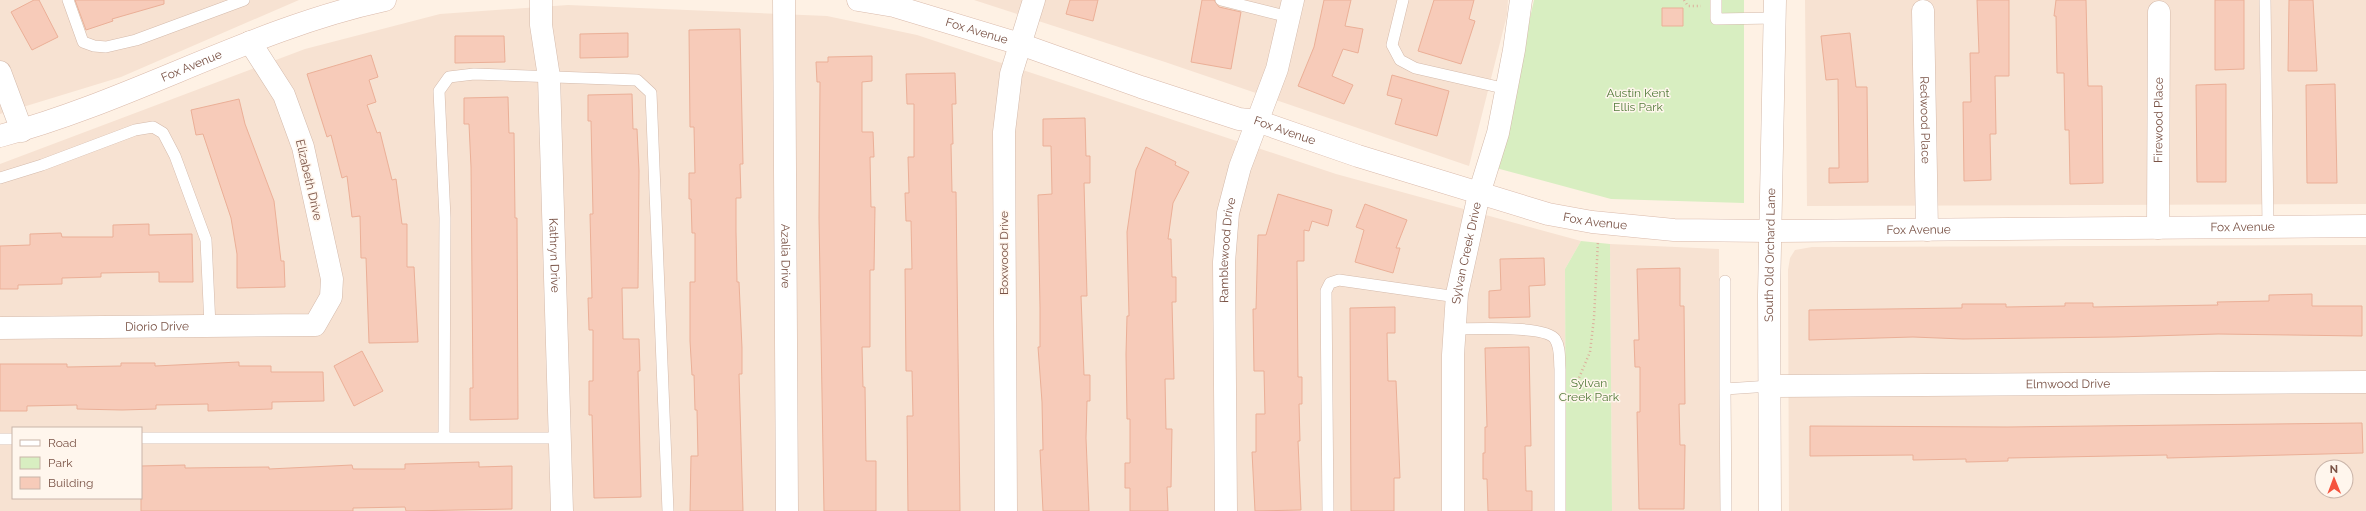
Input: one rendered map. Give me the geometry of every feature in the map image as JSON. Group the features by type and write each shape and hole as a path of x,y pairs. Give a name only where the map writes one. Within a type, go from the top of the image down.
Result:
{"street":[{"name":"Fox Avenue","path":"0,136 22,131 250,42 311,20 385,0"},
{"name":"Kathryn Drive","path":"541,0 541,26 549,77 562,511"},
{"name":"Azalia Drive","path":"784,0 787,511"},
{"name":"Fox Avenue","path":"858,0 894,6 1020,44 1149,90 1239,119 1257,122 1478,194 1548,214 1600,223 1674,230 1770,231 2366,226"},
{"name":"Boxwood Drive","path":"1006,511 1004,132 1010,74 1034,0"},
{"name":"Sylvan Creek Drive","path":"1453,511 1455,329 1457,297 1478,194 1498,133 1507,89 1521,0"},
{"name":"Ramblewood Drive","path":"1226,511 1224,262 1228,213 1240,167 1277,70 1291,9"},
{"name":"South Old Orchard Lane","path":"1770,511 1770,231 1775,9"},
{"name":"Redwood Place","path":"1923,11 1927,230"},
{"name":"Firewood Place","path":"2158,228 2159,12"},
{"name":"Elizabeth Drive","path":"250,42 284,95 303,147 332,279 331,297 315,326"},
{"path":"0,72 22,131"},
{"name":"Diorio Drive","path":"0,328 315,326"},
{"name":"Elmwood Drive","path":"1770,386 2366,382"}],"lane":[{"path":"68,0 83,42 94,46 106,47 136,40 244,0"},
{"path":"1221,0 1291,9"},
{"path":"1403,0 1392,45 1400,60 1415,68 1507,89"},
{"path":"2265,0 2268,227"},
{"path":"1716,3 1716,19 1775,9"},
{"path":"444,438 445,218 439,91 449,77 474,74 637,80 651,93 668,511"},
{"path":"0,178 42,165 135,130 152,127 163,133 175,156 206,240 210,326"},
{"path":"1328,511 1326,291 1330,283 1339,280 1457,297"},
{"path":"1725,281 1726,511"},
{"path":"1455,329 1530,330 1550,334 1555,338 1559,347 1560,369 1560,511"},
{"path":"1725,389 1770,386"},
{"path":"142,438 560,438"},
{"path":"0,439 12,439"}],"path":[{"path":"1684,0 1688,6 1716,3"},
{"path":"1574,392 1582,367 1590,352 1594,318 1600,223"}],"shaded area":[{"path":"0,0 299,0 121,77 0,114"},
{"path":"974,0 1508,0 1507,15 1469,166 1165,62"},
{"path":"1805,0 2366,0 2366,204 1807,206"},
{"path":"568,5 827,16 917,35 1336,174 1581,241 1565,269 1566,511 0,511 0,164 305,49 440,14"},
{"path":"1610,244 1719,249 1720,511 1612,511"},
{"path":"2366,245 2366,511 1789,511 1788,270 1790,258 1795,250 1812,247"}],"green space":[{"name":"Austin Kent Ellis Park","path":"1534,0 1744,0 1744,203 1611,199 1496,168"},
{"name":"Sylvan Creek Park","path":"1581,241 1610,244 1612,511 1566,511 1565,269"}],"building":[{"path":"34,0 39,0 58,37 32,50 11,12"},
{"path":"75,0 164,0 164,4 112,19 113,21 86,30"},
{"path":"1070,0 1098,0 1093,21 1066,14"},
{"path":"1202,0 1214,0 1219,7 1241,12 1231,69 1191,62"},
{"path":"1324,0 1351,0 1345,26 1363,29 1358,53 1343,49 1332,76 1353,85 1344,104 1298,86 1314,47"},
{"path":"1434,0 1474,0 1469,19 1475,21 1461,64 1418,51"},
{"path":"1977,0 2009,0 2009,76 1995,76 1996,134 1990,134 1991,180 1964,181 1963,102 1971,102 1970,53 1979,53"},
{"path":"2056,0 2086,0 2088,86 2102,86 2103,183 2070,184 2069,130 2065,130 2064,73 2057,73 2056,16 2054,16"},
{"path":"2215,0 2244,0 2244,69 2215,70"},
{"path":"2289,0 2313,0 2317,71 2288,71"},
{"path":"1662,8 1683,8 1683,26 1662,26"},
{"path":"740,29 743,164 740,164 741,198 736,198 736,232 737,282 739,282 742,348 742,374 739,374 743,511 690,511 691,456 698,456 697,410 695,410 694,375 692,375 690,341 690,282 695,282 695,233 692,233 691,199 689,199 689,173 695,173 694,127 690,127 689,30"},
{"path":"628,33 628,57 580,58 580,34"},
{"path":"1850,33 1856,87 1867,87 1868,182 1829,183 1829,168 1839,168 1838,79 1826,80 1821,36"},
{"path":"455,36 504,36 505,62 455,63"},
{"path":"371,55 378,77 369,80 376,102 367,105 377,133 380,132 392,180 396,179 402,224 407,224 407,267 414,267 418,342 369,343 366,258 361,258 360,216 352,217 347,176 342,178 331,135 327,137 307,74"},
{"path":"872,56 872,81 862,82 862,132 873,132 874,157 870,157 871,207 875,207 874,270 870,270 870,347 862,347 863,387 865,387 866,461 876,461 876,511 824,511 819,218 820,82 817,82 816,62 828,62 828,57"},
{"path":"955,73 956,104 952,104 953,144 951,144 952,192 956,192 960,511 908,511 907,416 913,416 912,371 906,371 905,269 912,269 911,221 906,221 905,193 909,193 908,157 914,157 914,104 907,104 906,74"},
{"path":"1392,75 1449,91 1437,136 1395,124 1402,99 1387,95"},
{"path":"2226,84 2226,182 2197,182 2196,85"},
{"path":"2335,84 2337,183 2307,183 2306,85"},
{"path":"632,94 633,129 637,129 639,171 638,288 622,288 623,339 639,339 640,371 638,371 641,497 594,498 592,415 589,415 589,381 593,381 593,330 589,330 588,298 592,298 590,214 593,214 591,121 588,121 588,95"},
{"path":"508,97 509,133 514,133 515,218 517,218 518,419 470,420 470,388 473,388 471,167 469,124 464,124 464,98"},
{"path":"239,99 245,124 274,201 281,261 284,261 285,287 237,288 237,254 231,218 203,134 196,135 191,110"},
{"path":"1085,118 1086,156 1090,156 1090,183 1084,183 1087,296 1081,296 1084,375 1090,375 1090,401 1087,401 1086,438 1089,511 1043,511 1040,450 1043,450 1042,402 1038,347 1040,347 1040,308 1038,195 1052,194 1051,146 1043,146 1043,119"},
{"path":"1146,147 1176,162 1175,165 1189,172 1173,203 1168,239 1171,239 1172,277 1176,277 1176,302 1172,302 1174,379 1165,379 1166,429 1172,429 1171,487 1167,487 1168,511 1130,511 1130,488 1125,488 1125,463 1130,463 1130,419 1127,419 1126,354 1127,316 1129,316 1127,232 1136,170"},
{"path":"1278,194 1332,210 1328,226 1312,221 1309,231 1304,230 1304,261 1297,261 1298,377 1302,377 1302,404 1299,404 1300,441 1298,441 1301,510 1255,511 1252,452 1256,452 1256,414 1265,414 1264,371 1254,371 1253,309 1256,309 1258,235 1266,235"},
{"path":"1365,204 1407,220 1396,248 1400,248 1393,273 1355,262 1364,230 1356,227"},
{"path":"149,224 149,235 192,234 193,282 159,282 159,272 101,273 101,277 62,278 62,284 18,285 18,289 0,289 0,246 30,245 30,234 61,233 62,237 113,237 113,225"},
{"path":"1544,258 1545,285 1529,286 1530,317 1489,318 1489,291 1501,290 1500,259"},
{"path":"1680,268 1680,306 1684,306 1685,404 1679,404 1680,445 1685,445 1684,509 1639,509 1637,412 1640,412 1640,367 1635,367 1634,340 1639,340 1637,269"},
{"path":"2312,294 2312,306 2362,306 2362,336 2218,334 2117,337 1963,339 1913,337 1809,340 1809,310 1962,308 1962,304 2006,304 2006,307 2065,306 2065,303 2093,303 2093,307 2218,305 2217,302 2269,301 2269,295"},
{"path":"1395,307 1395,333 1387,333 1388,381 1396,381 1399,452 1400,478 1394,478 1394,511 1351,511 1350,308"},
{"path":"1529,347 1531,446 1525,446 1526,491 1532,491 1532,511 1488,511 1487,479 1483,479 1485,427 1487,427 1485,348"},
{"path":"362,351 383,391 354,406 334,366"},
{"path":"239,362 239,366 271,366 271,372 323,372 324,401 272,402 272,409 208,411 208,404 156,405 156,409 122,410 77,409 77,405 27,406 27,411 0,411 0,364 67,364 67,367 121,366 121,363 155,363 155,366"},
{"path":"2362,423 2363,453 2167,458 2167,455 2008,458 2008,461 1966,462 1966,459 1913,460 1913,455 1810,456 1810,426 2007,427"},
{"path":"479,462 479,467 512,466 512,509 406,511 405,507 353,508 353,511 141,511 142,466 185,465 185,468 269,467 269,469 352,465 353,469 405,469 405,464"}]}
